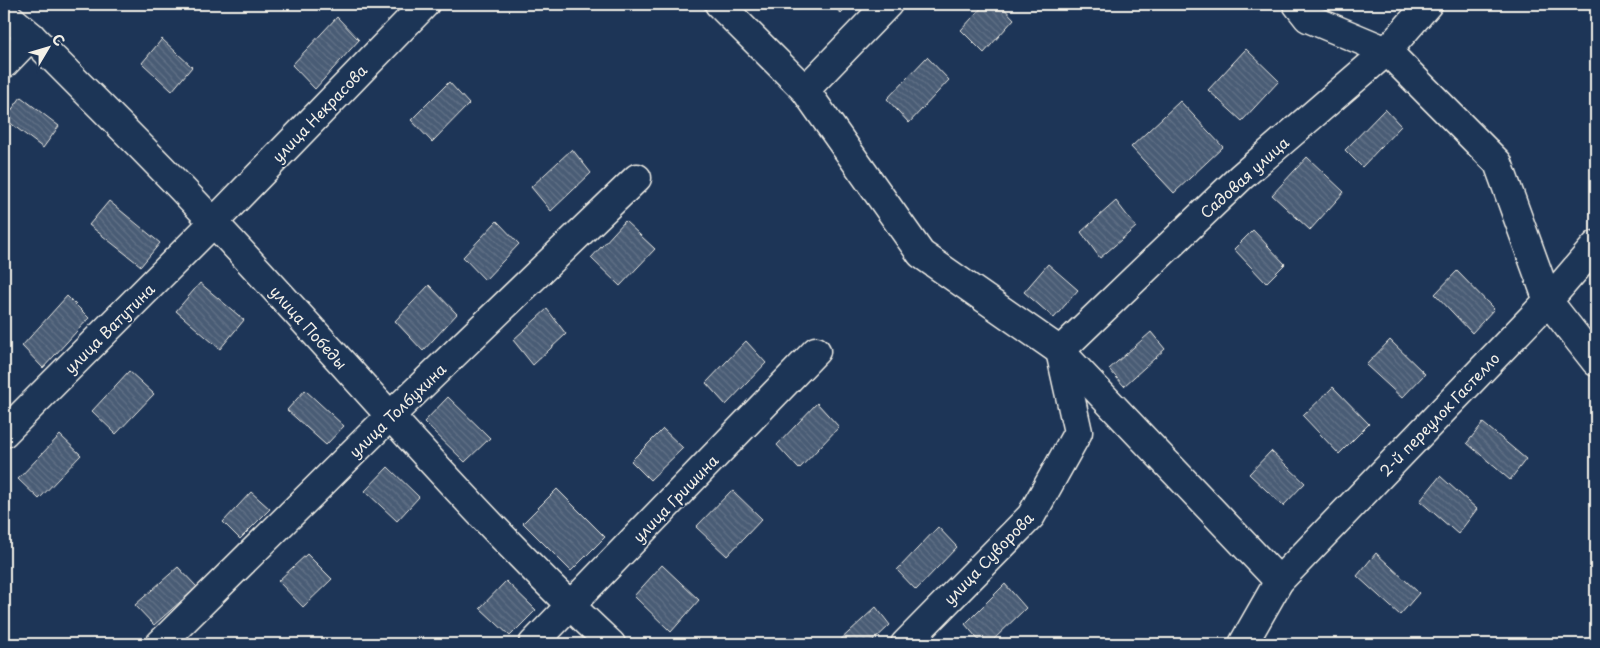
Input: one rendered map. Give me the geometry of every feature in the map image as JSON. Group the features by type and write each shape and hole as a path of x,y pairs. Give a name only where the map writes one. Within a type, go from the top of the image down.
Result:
{"street":[{"name":"улица Некрасова","path":"214,222 425,4"},
{"path":"718,4 805,90 921,254 1060,351 1279,581"},
{"path":"805,90 888,4"},
{"path":"1297,4 1308,18 1387,51 1498,163 1548,301 1596,362"},
{"name":"Садовая улица","path":"1060,351 1241,177 1387,51 1428,4"},
{"name":"улица Победы","path":"4,12 31,36 214,222 390,416 571,607 611,644"},
{"path":"4,64 31,36"},
{"name":"улица Толбухина","path":"160,644 390,416 637,178"},
{"name":"улица Ватутина","path":"4,433 214,222"},
{"name":"2-й переулок Гастелло","path":"1243,644 1279,581 1548,301 1596,245"},
{"name":"улица Гришина","path":"533,644 571,607 816,351"},
{"name":"улица Суворова","path":"905,644 1031,516 1078,432 1060,351"}],"building":[{"path":"830,4 849,4 841,13"},
{"path":"985,4 1000,4 1014,19 984,53 961,30"},
{"path":"337,17 359,40 315,89 292,65"},
{"path":"162,39 192,67 172,91 142,63"},
{"path":"1246,49 1279,81 1242,121 1208,90"},
{"path":"927,57 949,80 909,123 887,99"},
{"path":"449,82 469,104 432,142 411,120"},
{"path":"21,97 59,126 43,148 5,119"},
{"path":"1180,101 1223,147 1174,193 1131,147"},
{"path":"1385,109 1401,126 1362,167 1345,150"},
{"path":"572,149 591,173 551,211 531,187"},
{"path":"1307,157 1344,192 1310,230 1272,195"},
{"path":"109,201 160,243 141,266 89,225"},
{"path":"1116,201 1136,227 1100,258 1081,232"},
{"path":"497,221 519,244 485,280 463,257"},
{"path":"625,221 655,249 620,286 591,258"},
{"path":"1253,230 1285,264 1266,283 1234,249"},
{"path":"1048,264 1078,290 1054,318 1024,292"},
{"path":"1457,271 1494,309 1472,333 1435,294"},
{"path":"200,283 244,320 220,349 176,311"},
{"path":"429,285 457,314 423,351 395,321"},
{"path":"67,296 89,318 43,368 22,346"},
{"path":"547,309 566,334 533,365 513,340"},
{"path":"1151,332 1165,349 1124,386 1109,369"},
{"path":"1390,340 1425,374 1402,398 1366,365"},
{"path":"746,341 766,363 726,405 706,383"},
{"path":"129,371 154,394 116,434 92,411"},
{"path":"1333,387 1369,424 1339,454 1303,416"},
{"path":"305,390 344,426 326,445 287,410"},
{"path":"4,395 10,403 4,409"},
{"path":"448,397 490,438 465,462 424,422"},
{"path":"817,403 839,427 799,469 777,445"},
{"path":"1483,423 1526,459 1510,480 1467,443"},
{"path":"663,429 683,448 650,480 631,461"},
{"path":"60,435 81,455 39,499 18,479"},
{"path":"1271,451 1305,483 1283,506 1249,474"},
{"path":"388,467 419,497 397,521 365,491"},
{"path":"1440,476 1477,509 1458,534 1420,501"},
{"path":"557,489 605,537 571,571 523,523"},
{"path":"732,490 762,519 727,556 696,527"},
{"path":"251,492 270,509 240,539 223,522"},
{"path":"938,527 957,547 916,590 897,570"},
{"path":"1376,553 1419,593 1400,615 1357,576"},
{"path":"307,554 332,579 303,607 278,581"},
{"path":"662,565 699,600 671,632 634,596"},
{"path":"178,567 197,587 154,625 135,605"},
{"path":"506,581 536,610 510,636 480,608"},
{"path":"1005,584 1026,608 989,644 982,644 965,624"},
{"path":"876,607 890,625 870,644 836,644"}]}
